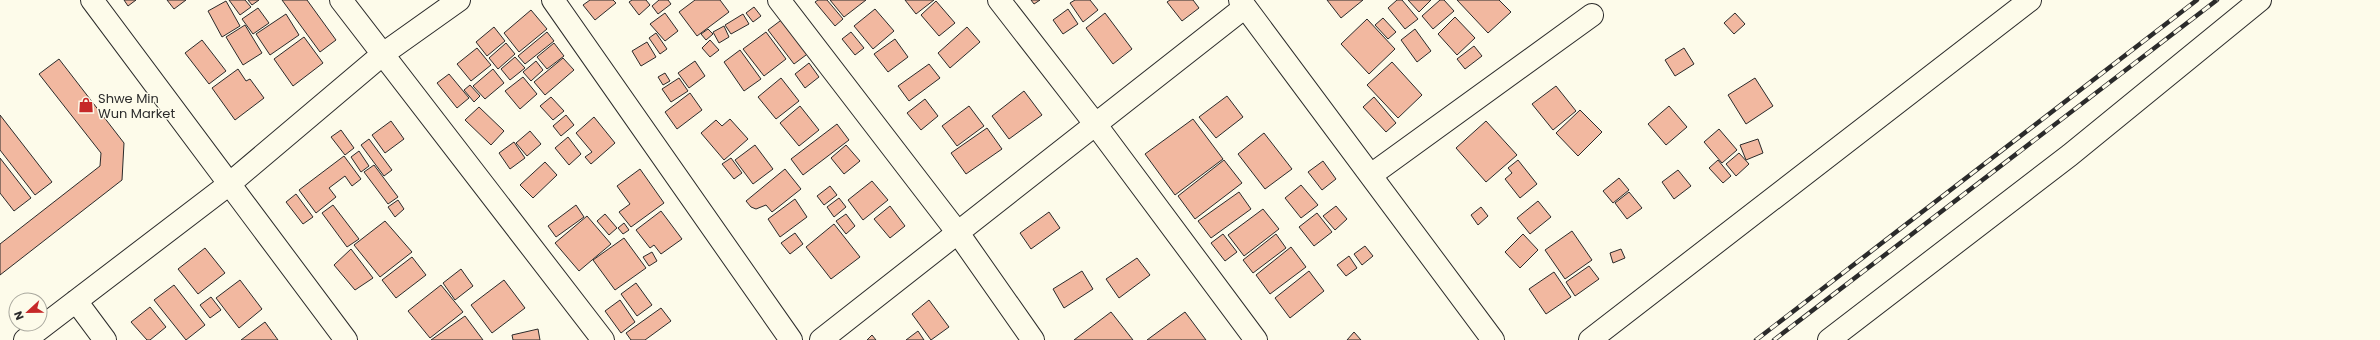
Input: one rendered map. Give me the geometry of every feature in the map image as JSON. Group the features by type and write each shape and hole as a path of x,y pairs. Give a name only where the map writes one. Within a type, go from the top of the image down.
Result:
{"street":[{"path":"92,0 228,185 346,340"},
{"path":"341,0 602,340"},
{"path":"25,340 228,185 383,54 459,0"},
{"path":"553,0 792,340"},
{"path":"779,0 958,233 1033,340"},
{"path":"999,0 1096,125 1256,340"},
{"path":"1590,340 2030,0"},
{"path":"1829,340 2070,155 2260,0"},
{"path":"821,340 1096,125 1242,3 1493,340"},
{"path":"1371,175 1592,15"},
{"path":"76,301 104,340"}],"building":[{"path":"124,0 136,0 128,6"},
{"path":"167,0 186,0 174,9"},
{"path":"229,0 245,0 251,7 240,15"},
{"path":"248,0 259,0 252,5"},
{"path":"282,0 307,0 336,40 320,52"},
{"path":"590,0 613,0 616,3 595,20 583,5"},
{"path":"632,0 646,0 650,5 639,15 629,2"},
{"path":"659,0 668,0 671,4 658,14 652,6"},
{"path":"695,0 720,0 729,12 697,36 679,12"},
{"path":"818,0 827,0 843,19 835,26 815,2"},
{"path":"830,0 866,0 844,17"},
{"path":"905,0 934,0 916,14"},
{"path":"1031,0 1040,0 1034,4"},
{"path":"1075,0 1090,0 1098,10 1083,22 1070,3"},
{"path":"1170,0 1193,0 1199,8 1182,21 1167,2"},
{"path":"1327,0 1363,0 1341,18"},
{"path":"1397,0 1402,0 1418,19 1405,29 1388,8"},
{"path":"1408,0 1431,0 1419,12"},
{"path":"1440,0 1444,0 1454,11 1433,29 1422,16"},
{"path":"1457,0 1499,0 1511,12 1488,33"},
{"path":"226,1 240,26 222,37 208,11"},
{"path":"936,1 955,23 939,36 921,15"},
{"path":"754,7 761,16 753,22 746,13"},
{"path":"258,8 269,23 253,34 242,19"},
{"path":"875,9 894,31 873,49 854,26"},
{"path":"1068,9 1078,24 1063,34 1053,20"},
{"path":"531,10 547,29 519,52 504,33"},
{"path":"665,13 678,31 665,41 650,24"},
{"path":"1105,13 1132,49 1113,64 1086,28"},
{"path":"1735,13 1745,24 1734,34 1724,23"},
{"path":"286,14 299,35 270,55 256,34"},
{"path":"743,14 749,24 731,34 725,25"},
{"path":"1455,17 1475,38 1457,55 1438,34"},
{"path":"784,18 810,52 794,64 768,30"},
{"path":"1383,18 1396,32 1388,39 1375,25"},
{"path":"1367,19 1395,49 1369,74 1341,44"},
{"path":"245,25 262,53 243,65 226,37"},
{"path":"724,26 729,37 719,43 713,32"},
{"path":"494,27 505,41 487,56 476,42"},
{"path":"967,27 980,42 950,68 938,53"},
{"path":"708,29 713,34 706,40 701,34"},
{"path":"1415,29 1431,51 1417,62 1401,40"},
{"path":"547,32 554,41 525,64 518,56"},
{"path":"766,32 786,59 764,76 743,49"},
{"path":"851,32 864,48 855,55 842,39"},
{"path":"656,33 667,49 660,54 649,38"},
{"path":"304,37 323,63 293,86 274,59"},
{"path":"895,39 908,57 888,72 874,54"},
{"path":"202,40 226,71 209,84 185,53"},
{"path":"710,40 719,50 710,57 702,48"},
{"path":"647,42 656,57 641,66 632,51"},
{"path":"506,43 515,54 498,69 489,58"},
{"path":"554,43 564,56 547,69 537,57"},
{"path":"1474,46 1482,56 1465,69 1457,59"},
{"path":"477,48 491,65 471,81 457,64"},
{"path":"1684,48 1694,64 1675,76 1665,60"},
{"path":"740,50 761,79 744,91 724,62"},
{"path":"515,57 525,68 510,80 501,69"},
{"path":"563,58 574,70 545,95 534,82"},
{"path":"59,59 124,143 122,180 0,275 0,244 100,166 101,153 39,74"},
{"path":"536,61 543,70 531,81 523,72"},
{"path":"695,61 705,76 689,88 678,73"},
{"path":"1392,62 1422,95 1398,118 1367,85"},
{"path":"809,63 819,77 805,88 795,74"},
{"path":"929,64 940,78 909,101 898,86"},
{"path":"238,69 246,81 250,79 264,98 235,120 212,88"},
{"path":"493,69 504,83 485,99 473,86"},
{"path":"665,73 670,81 663,85 658,77"},
{"path":"449,74 469,98 457,108 437,83"},
{"path":"523,77 537,94 520,109 505,91"},
{"path":"679,78 688,91 671,102 662,89"},
{"path":"781,78 799,101 776,119 758,97"},
{"path":"1755,78 1773,106 1746,124 1728,95"},
{"path":"470,85 480,96 474,102 464,90"},
{"path":"1556,86 1576,111 1553,130 1532,104"},
{"path":"1024,91 1042,115 1009,139 992,116"},
{"path":"690,93 702,110 677,129 665,112"},
{"path":"1227,96 1243,117 1216,138 1199,117"},
{"path":"551,97 564,111 553,120 540,106"},
{"path":"1374,97 1396,123 1386,132 1363,107"},
{"path":"925,99 938,116 921,130 907,113"},
{"path":"800,106 819,130 799,146 780,123"},
{"path":"969,106 984,126 957,146 942,126"},
{"path":"1669,106 1687,127 1666,145 1648,124"},
{"path":"479,107 504,131 491,145 465,120"},
{"path":"1580,110 1602,132 1578,156 1556,133"},
{"path":"0,115 52,182 35,195 0,150"},
{"path":"566,115 574,125 561,136 553,126"},
{"path":"594,117 615,143 591,164 585,157 592,152 576,133"},
{"path":"730,119 748,139 724,160 701,133 716,120 722,126"},
{"path":"1193,119 1223,159 1175,195 1145,154"},
{"path":"391,121 404,139 385,153 372,135"},
{"path":"1486,121 1517,155 1486,182 1456,148"},
{"path":"837,124 849,140 803,175 791,159"},
{"path":"987,128 1002,149 966,174 951,153"},
{"path":"1719,129 1737,150 1722,163 1704,142"},
{"path":"341,130 354,148 345,155 331,137"},
{"path":"530,131 541,144 527,156 516,143"},
{"path":"1264,133 1292,169 1265,189 1238,154"},
{"path":"568,137 581,154 569,165 555,148"},
{"path":"369,139 392,170 384,176 361,145"},
{"path":"1758,139 1763,153 1746,160 1740,145"},
{"path":"514,142 525,158 510,169 499,153"},
{"path":"755,145 773,169 753,184 735,160"},
{"path":"846,145 860,161 844,174 831,158"},
{"path":"359,151 369,166 361,172 351,157"},
{"path":"1739,153 1749,164 1736,176 1726,164"},
{"path":"344,156 361,179 352,186 345,176 329,188 336,197 316,213 299,190"},
{"path":"0,158 31,198 14,211 0,193"},
{"path":"731,158 742,173 734,179 722,164"},
{"path":"1224,160 1242,183 1195,219 1178,196"},
{"path":"1518,160 1537,184 1520,198 1505,179 1512,173 1508,168"},
{"path":"1718,160 1731,176 1723,183 1709,168"},
{"path":"1323,161 1336,179 1322,190 1308,172"},
{"path":"545,162 557,175 533,198 520,185"},
{"path":"374,165 398,197 388,204 364,172"},
{"path":"640,169 664,203 631,227 619,212 630,204 617,186"},
{"path":"785,169 801,189 772,212 766,205 756,209 751,207 746,201"},
{"path":"1678,170 1691,186 1674,199 1662,182"},
{"path":"1619,178 1629,190 1613,203 1603,191"},
{"path":"872,181 888,200 863,220 848,200"},
{"path":"1301,185 1318,205 1301,218 1285,198"},
{"path":"830,186 837,195 824,205 817,196"},
{"path":"1239,192 1251,209 1211,238 1198,221"},
{"path":"1629,192 1642,208 1627,219 1615,203"},
{"path":"296,194 313,217 303,224 286,202"},
{"path":"839,198 846,207 834,217 827,207"},
{"path":"795,199 807,217 780,237 768,219"},
{"path":"398,200 404,209 395,217 388,207"},
{"path":"1538,201 1551,217 1530,234 1517,218"},
{"path":"333,205 359,239 347,247 322,213"},
{"path":"576,205 584,217 556,237 548,226"},
{"path":"890,206 905,226 890,238 874,219"},
{"path":"1336,206 1347,219 1335,230 1323,216"},
{"path":"1481,207 1488,216 1478,225 1471,215"},
{"path":"1263,209 1279,229 1244,256 1228,235"},
{"path":"661,211 682,239 661,254 654,245 650,248 636,230"},
{"path":"1049,212 1060,228 1031,249 1020,233"},
{"path":"1317,213 1332,232 1314,246 1299,227"},
{"path":"605,214 617,228 609,235 597,221"},
{"path":"846,214 855,226 846,234 836,221"},
{"path":"587,216 611,244 579,271 555,243"},
{"path":"385,221 412,252 380,277 354,245"},
{"path":"624,223 629,230 623,234 618,228"},
{"path":"834,224 860,257 831,279 806,247"},
{"path":"1572,231 1592,260 1565,279 1545,250"},
{"path":"795,233 803,244 790,254 781,243"},
{"path":"1223,234 1237,252 1225,261 1211,243"},
{"path":"1276,234 1286,248 1253,273 1243,260"},
{"path":"1523,234 1538,250 1520,268 1505,252"},
{"path":"624,238 646,268 615,290 593,260"},
{"path":"1365,246 1373,256 1362,265 1354,254"},
{"path":"1291,247 1306,267 1270,294 1256,275"},
{"path":"205,248 225,273 198,294 178,269"},
{"path":"351,249 373,278 355,290 334,265"},
{"path":"1621,249 1625,258 1613,263 1610,253"},
{"path":"652,252 657,261 649,266 643,257"},
{"path":"1349,256 1357,268 1346,276 1337,265"},
{"path":"412,257 426,275 396,298 382,280"},
{"path":"1137,258 1150,275 1119,298 1106,279"},
{"path":"1589,266 1599,279 1575,296 1566,282"},
{"path":"461,269 473,286 455,300 443,283"},
{"path":"1082,271 1093,289 1064,308 1053,289"},
{"path":"1309,271 1324,291 1290,318 1275,298"},
{"path":"1554,272 1571,297 1546,314 1529,289"},
{"path":"240,280 262,309 239,328 216,298"},
{"path":"504,280 525,308 492,333 471,305"},
{"path":"636,283 652,305 637,316 621,294"},
{"path":"174,285 205,325 186,340 154,300"},
{"path":"441,285 463,312 430,338 408,311"},
{"path":"211,297 221,310 210,318 200,305"},
{"path":"620,300 635,322 621,333 605,311"},
{"path":"929,300 949,327 931,340 912,314"},
{"path":"150,307 166,327 150,340 147,340 131,322"},
{"path":"661,308 671,321 645,340 631,340 626,333"},
{"path":"1111,312 1133,340 1074,340"},
{"path":"1185,312 1206,340 1147,340"},
{"path":"465,316 483,340 431,340"},
{"path":"265,322 278,340 241,340"},
{"path":"538,329 540,340 513,340 512,335"},
{"path":"918,331 924,340 906,340"},
{"path":"1354,332 1361,340 1347,340"},
{"path":"872,335 876,340 867,340"}],"railway":[{"path":"1756,340 2197,0"},
{"path":"1774,340 2217,0"}],"place":[{"name":"Shwe Min Wun Market","path":"86,105"}]}
